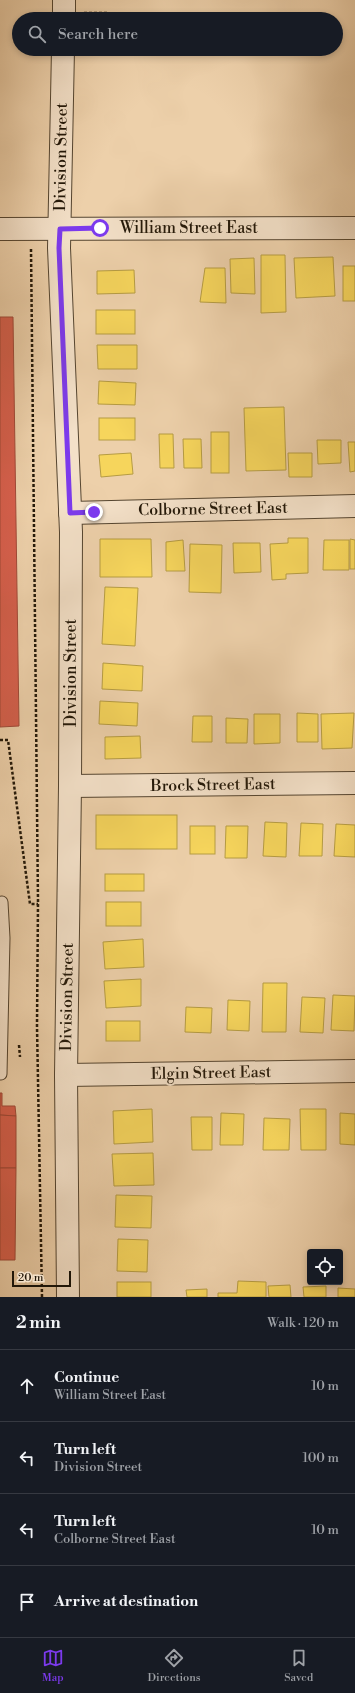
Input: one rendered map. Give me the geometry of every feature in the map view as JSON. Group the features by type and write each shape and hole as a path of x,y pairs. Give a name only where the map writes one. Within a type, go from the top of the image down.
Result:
{"street":[{"name":"Division Street","path":"63,56 59,248 70,513 70,786 66,1075 68,1297"},
{"name":"William Street East","path":"0,229 355,228"},
{"name":"Colborne Street East","path":"70,513 355,506"},
{"name":"Brock Street East","path":"70,786 355,783"},
{"name":"Elgin Street East","path":"66,1075 355,1071"}],"lane":[{"path":"1,1074 4,938 2,902"}],"path":[{"path":"64,11 86,12"},
{"path":"29,228 31,258 34,475 38,904 37,1026 42,1297"},
{"path":"0,740 8,740 30,904 38,904"}],"building: Homes":[{"path":"261,255 285,255 286,312 261,313"},
{"path":"333,257 335,296 296,298 294,258"},
{"path":"254,258 255,294 231,293 230,259"},
{"path":"343,266 355,266 355,301 343,301"},
{"path":"205,268 225,268 226,303 200,302"},
{"path":"134,270 135,293 97,294 97,271"},
{"path":"96,310 135,310 135,334 96,334"},
{"path":"97,345 137,345 137,369 98,369"},
{"path":"99,381 136,383 135,405 98,404"},
{"path":"284,407 286,470 246,471 244,408"},
{"path":"99,418 135,418 135,440 99,440"},
{"path":"211,432 229,432 229,473 211,473"},
{"path":"159,434 173,434 174,468 160,468"},
{"path":"183,439 201,439 202,468 184,468"},
{"path":"317,440 341,440 341,463 318,464"},
{"path":"348,442 355,442 355,471 350,472"},
{"path":"131,453 133,474 101,477 99,455"},
{"path":"288,453 312,453 312,477 289,477"},
{"path":"288,538 308,538 308,573 286,574 286,579 272,580 270,544 288,543"},
{"path":"100,539 151,539 152,577 100,577"},
{"path":"350,539 355,540 355,569 350,569"},
{"path":"183,540 185,571 166,571 166,542"},
{"path":"324,540 349,540 349,570 323,570"},
{"path":"233,543 260,543 261,572 234,573"},
{"path":"190,544 222,545 221,593 189,592"},
{"path":"105,587 138,588 135,646 102,644"},
{"path":"103,663 143,666 142,691 102,689"},
{"path":"100,701 138,703 137,726 99,724"},
{"path":"297,713 318,714 318,742 297,742"},
{"path":"354,713 352,748 322,749 321,714"},
{"path":"254,714 280,714 280,743 254,744"},
{"path":"193,716 212,716 212,742 192,742"},
{"path":"226,718 248,719 247,743 226,743"},
{"path":"140,736 141,758 105,759 105,737"},
{"path":"96,815 177,815 177,849 96,849"},
{"path":"265,822 287,823 286,857 263,856"},
{"path":"301,823 323,824 322,856 299,856"},
{"path":"336,824 355,825 355,857 334,856"},
{"path":"190,826 215,826 215,854 190,854"},
{"path":"226,826 248,826 247,858 225,858"},
{"path":"105,874 144,874 144,891 105,891"},
{"path":"106,902 141,902 141,926 106,926"},
{"path":"143,939 144,967 105,969 103,942"},
{"path":"141,979 141,1006 106,1008 104,981"},
{"path":"263,983 287,983 286,1032 262,1032"},
{"path":"333,995 355,996 354,1031 331,1030"},
{"path":"302,997 325,998 323,1033 300,1032"},
{"path":"228,1000 250,1001 249,1031 227,1030"},
{"path":"186,1007 212,1008 211,1033 185,1032"},
{"path":"106,1021 140,1021 140,1041 106,1041"},
{"path":"152,1109 153,1142 114,1144 113,1111"},
{"path":"300,1109 326,1109 326,1150 301,1150"},
{"path":"221,1113 244,1114 243,1145 220,1145"},
{"path":"340,1113 355,1114 355,1145 340,1144"},
{"path":"191,1117 212,1117 212,1150 192,1150"},
{"path":"264,1118 290,1119 289,1150 263,1150"},
{"path":"153,1153 154,1185 114,1186 112,1154"},
{"path":"116,1195 152,1196 151,1228 115,1227"},
{"path":"118,1239 148,1240 147,1272 117,1271"},
{"path":"238,1281 266,1282 266,1297 218,1297 218,1293 237,1293"},
{"path":"117,1282 151,1282 151,1297 117,1297"},
{"path":"290,1285 291,1297 269,1297 268,1286"},
{"path":"326,1286 326,1297 304,1297 303,1287"},
{"path":"338,1288 355,1289 355,1297 338,1297"},
{"path":"207,1289 207,1297 187,1297 186,1290"}],"building: Shops":[{"path":"0,317 13,317 19,726 0,727"},
{"path":"0,1093 2,1093 2,1106 15,1106 16,1116 0,1115"},
{"path":"0,1115 16,1116 16,1168 0,1168"},
{"path":"0,1168 16,1168 15,1260 0,1260"}],"route":[{"path":"94,512 70,513 59,248 60,229 100,228"}]}
